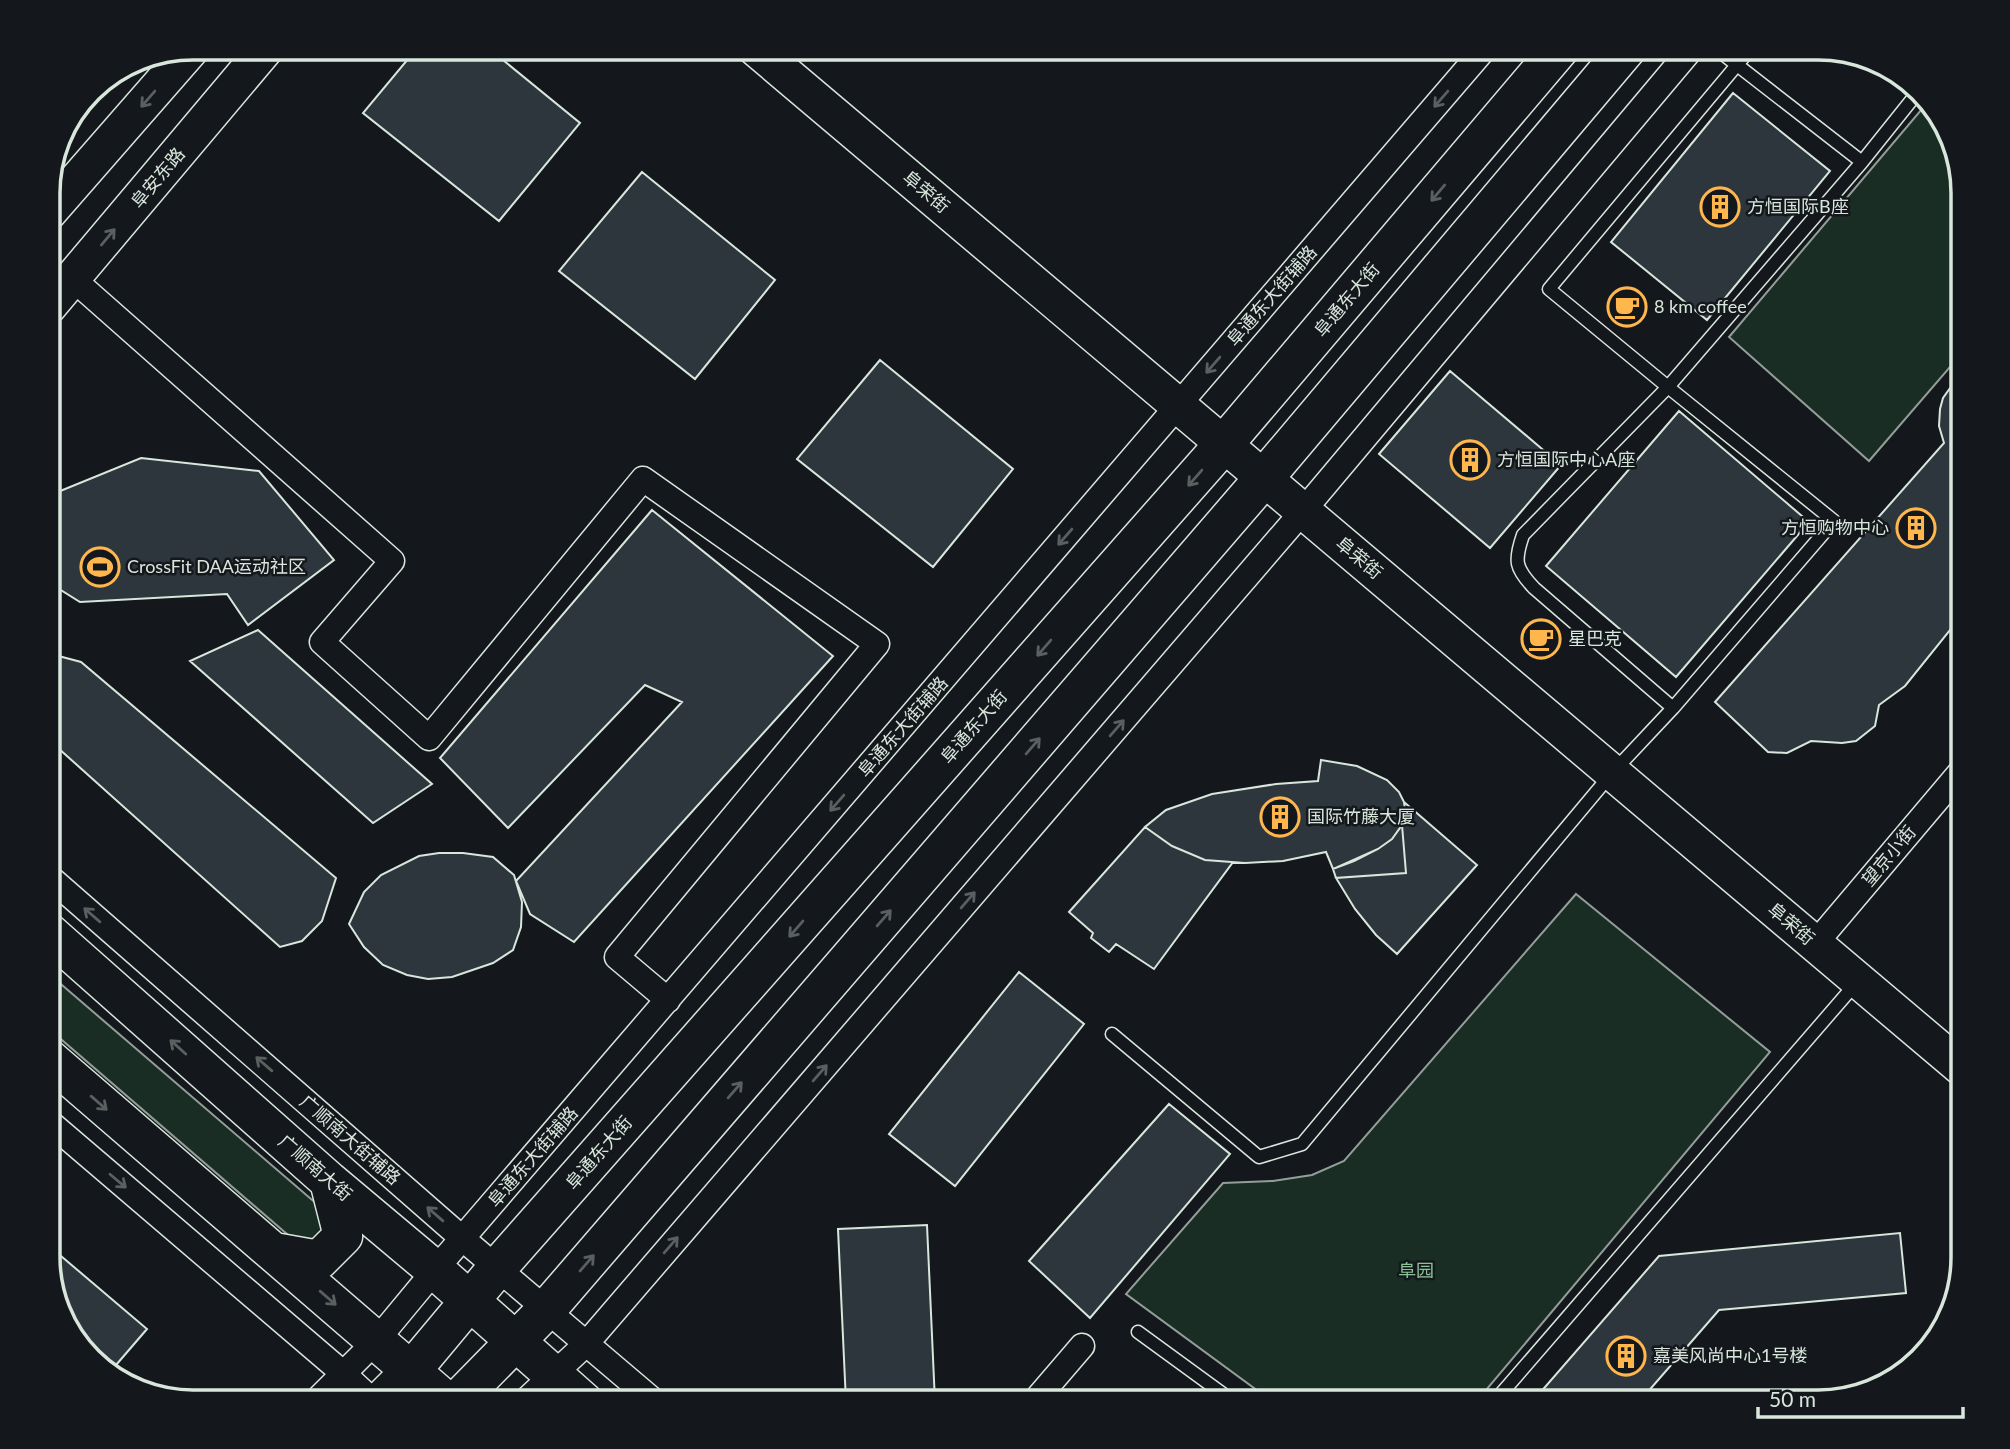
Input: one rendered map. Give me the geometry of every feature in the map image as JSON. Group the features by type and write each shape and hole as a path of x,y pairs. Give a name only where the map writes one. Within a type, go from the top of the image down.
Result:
{"main road":[{"name":"阜通东大街","path":"392,1390 1224,444 1550,60"},
{"path":"468,1390 547,1308 1264,478 1617,60"},
{"name":"广顺南大街","path":"60,943 328,1181 470,1300 570,1390"},
{"path":"60,1068 434,1390"},
{"path":"274,1252 319,1260 342,1236 328,1181"}],"street":[{"path":"60,199 181,60"},
{"name":"阜安东路","path":"60,294 256,60"},
{"name":"阜荣街","path":"769,60 1951,1059"},
{"name":"阜通东大街辅路","path":"327,1390 377,1340 1475,60"},
{"path":"536,1390 586,1344 1303,511 1682,60"},
{"path":"73,279 392,561 322,642 429,738 643,480 877,644 617,957 667,1000"},
{"name":"望京小街","path":"1815,944 1951,783"},
{"name":"广顺南大街辅路","path":"60,886 463,1239 641,1390"},
{"path":"60,1131 361,1390"},
{"path":"1044,1390 1082,1346"}],"lane":[{"path":"1731,60 1861,162"},
{"path":"1112,1034 1259,1157 1302,1143 1612,773 1673,708 1834,520 1549,289 1741,60"},
{"path":"1673,708 1520,574 1516,553 1523,535 1668,387 1913,99"},
{"path":"1504,1390 1858,980"},
{"path":"1138,1332 1218,1390"}],"green space":[{"path":"1921,110 1937,134 1943,150 1951,192 1951,366 1869,461 1729,337"},
{"name":"阜园","path":"1576,894 1770,1052 1486,1390 1257,1390 1126,1294 1223,1183 1273,1181 1312,1175 1344,1161"},
{"path":"60,983 325,1211 328,1231 302,1247 60,1038"}],"building":[{"path":"407,60 503,60 580,123 499,221 363,113"},
{"name":"方恒国际B座","path":"1733,93 1830,171 1707,320 1611,242"},
{"path":"642,172 775,280 695,379 559,271"},
{"path":"880,360 1013,469 933,567 797,459"},
{"name":"方恒国际中心A座","path":"1450,371 1561,465 1490,548 1379,454"},
{"name":"方恒购物中心","path":"1951,387 1951,629 1905,686 1879,705 1875,726 1856,741 1811,741 1787,753 1768,752 1715,702 1944,443 1939,426 1943,398"},
{"path":"1679,411 1809,522 1676,677 1546,566"},
{"path":"141,458 259,471 334,560 248,625 227,594 80,602 60,590 60,491"},
{"path":"652,510 833,656 574,942 530,914 516,881 682,702 645,685 508,828 440,758"},
{"path":"258,630 432,784 373,823 190,661"},
{"path":"60,656 81,662 336,878 322,921 302,941 280,947 60,750"},
{"name":"国际竹藤大厦","path":"1321,760 1357,766 1387,780 1399,792 1405,810 1402,825 1392,839 1378,849 1333,869 1326,852 1283,861 1245,863 1205,860 1172,846 1145,827 1166,810 1212,794 1276,784 1318,781"},
{"path":"1404,802 1477,865 1397,954 1376,935 1355,909 1336,878 1406,873 1402,825"},
{"path":"1402,825 1406,873 1336,878 1333,869 1378,849 1392,839"},
{"path":"1145,827 1172,846 1205,860 1233,862 1154,969 1116,944 1109,952 1091,938 1093,933 1069,912"},
{"path":"439,853 493,857 514,875 522,902 521,927 513,950 493,963 452,977 428,979 407,975 383,965 364,947 349,924 364,892 381,875 419,856"},
{"path":"1019,972 1084,1024 955,1186 889,1134"},
{"path":"1169,1104 1230,1154 1090,1318 1029,1261"},
{"path":"927,1225 934,1390 845,1390 838,1229"},
{"name":"嘉美风尚中心1号楼","path":"1900,1233 1906,1293 1719,1310 1649,1390 1542,1390 1659,1256"},
{"path":"60,1255 147,1329 116,1365 112,1362 93,1344 77,1323 64,1291"}],"place":[{"name":"方恒国际B座","path":"1720,207"},
{"name":"8 km coffee","path":"1627,307"},
{"name":"方恒国际中心A座","path":"1470,460"},
{"name":"方恒购物中心","path":"1916,528"},
{"name":"CrossFit DAA运动社区","path":"100,567"},
{"name":"星巴克","path":"1541,639"},
{"name":"国际竹藤大厦","path":"1280,817"},
{"name":"嘉美风尚中心1号楼","path":"1626,1356"}]}
